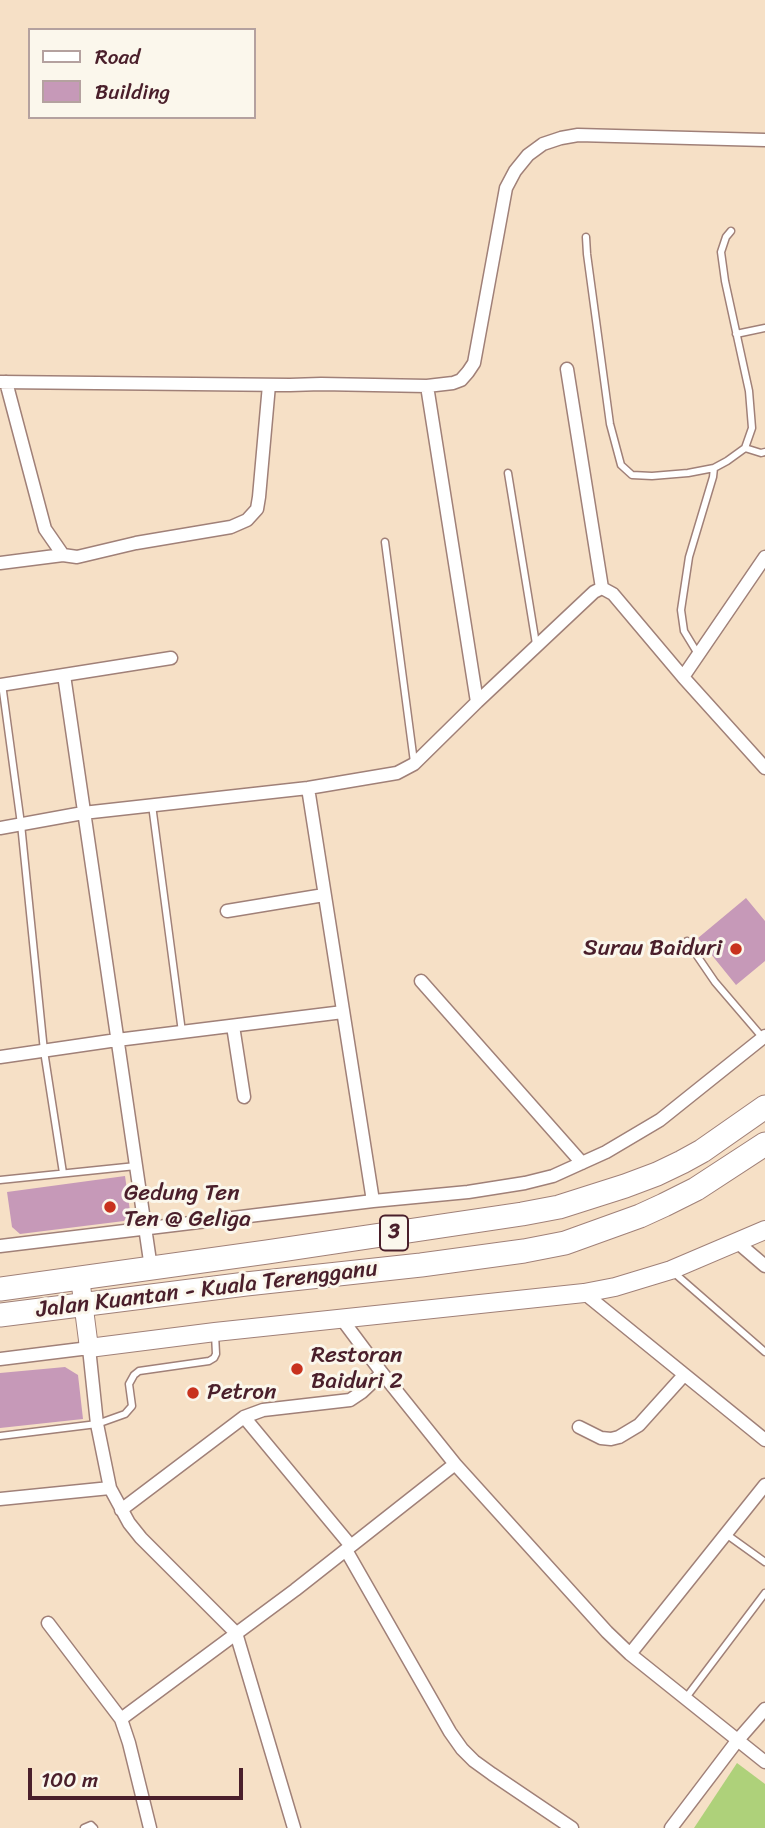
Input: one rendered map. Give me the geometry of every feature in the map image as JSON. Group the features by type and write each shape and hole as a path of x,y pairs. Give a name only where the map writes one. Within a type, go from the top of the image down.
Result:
{"highway":[{"name":"Jalan Kuantan - Kuala Terengganu","path":"0,1289 495,1218 559,1206 625,1186 669,1168 702,1151 765,1107"},
{"name":"Jalan Kuantan - Kuala Terengganu","path":"0,1315 421,1265 565,1243 664,1205 696,1189 765,1144"}],"street":[{"path":"63,555 45,529 3,382 427,386 453,383 461,380 474,363 506,188 528,155 543,144 578,135 765,140"},
{"path":"567,369 602,588"},
{"path":"0,563 63,555 77,557 136,543 231,527 247,520 257,509 270,385"},
{"path":"427,386 477,702"},
{"path":"683,677 765,557"},
{"path":"0,828 83,813 308,789 397,773 414,764 594,592 602,588"},
{"path":"602,588 613,594 765,768"},
{"path":"1,685 171,658"},
{"path":"64,675 151,1268"},
{"path":"308,789 373,1201"},
{"path":"227,911 324,895"},
{"path":"421,981 582,1163"},
{"path":"0,1058 343,1012"},
{"path":"233,1026 244,1097"},
{"path":"0,1246 145,1227 468,1192 553,1176 606,1152 660,1120 764,1037"},
{"path":"0,1359 215,1332 584,1293 615,1287 670,1270 765,1230"},
{"path":"737,1242 765,1266"},
{"path":"80,1278 97,1423 110,1488 129,1523 141,1538 236,1633 294,1828"},
{"path":"584,1293 765,1440"},
{"path":"341,1318 455,1464 607,1632 630,1654 765,1762"},
{"path":"121,1510 244,1417 263,1410 350,1400 382,1373"},
{"path":"579,1427 601,1438 619,1437 639,1425 684,1375"},
{"path":"244,1417 348,1548 462,1749 492,1774 572,1828"},
{"path":"121,1719 455,1464"},
{"path":"630,1654 765,1485"},
{"path":"0,1499 110,1488"},
{"path":"48,1623 121,1719 150,1828"},
{"path":"671,1828 737,1741 765,1709"}],"lane":[{"path":"586,237 610,424 621,465 632,475 652,476 714,468 745,448 752,428 749,391 721,252 726,237 732,231"},
{"path":"736,334 765,328"},
{"path":"745,448 765,452"},
{"path":"698,655 684,631 681,610 689,557 714,468"},
{"path":"508,473 537,647"},
{"path":"385,542 414,764"},
{"path":"1,685 21,824 44,1051 63,1173"},
{"path":"152,805 182,1032"},
{"path":"687,941 715,982 764,1037"},
{"path":"0,1180 136,1166"},
{"path":"670,1270 765,1352"},
{"path":"0,1436 97,1423 125,1414 132,1406 129,1384 134,1375 139,1371 209,1361 216,1354 215,1332"},
{"path":"726,1534 765,1562"},
{"path":"685,1699 765,1593"},
{"path":"84,1828 92,1825 94,1828"}],"green space":[{"path":"737,1763 765,1784 765,1828 694,1828"}],"building":[{"name":"Surau Baiduri","path":"746,898 765,921 765,961 736,985 698,938"},
{"path":"125,1176 130,1211 124,1221 20,1234 12,1227 7,1192"},
{"path":"65,1367 78,1375 83,1419 0,1428 0,1373"}],"place":[{"name":"Surau Baiduri","path":"736,949"},
{"name":"Gedung Ten Ten @ Geliga","path":"110,1207"},
{"name":"Restoran Baiduri 2","path":"297,1369"},
{"name":"Petron","path":"193,1393"}]}
